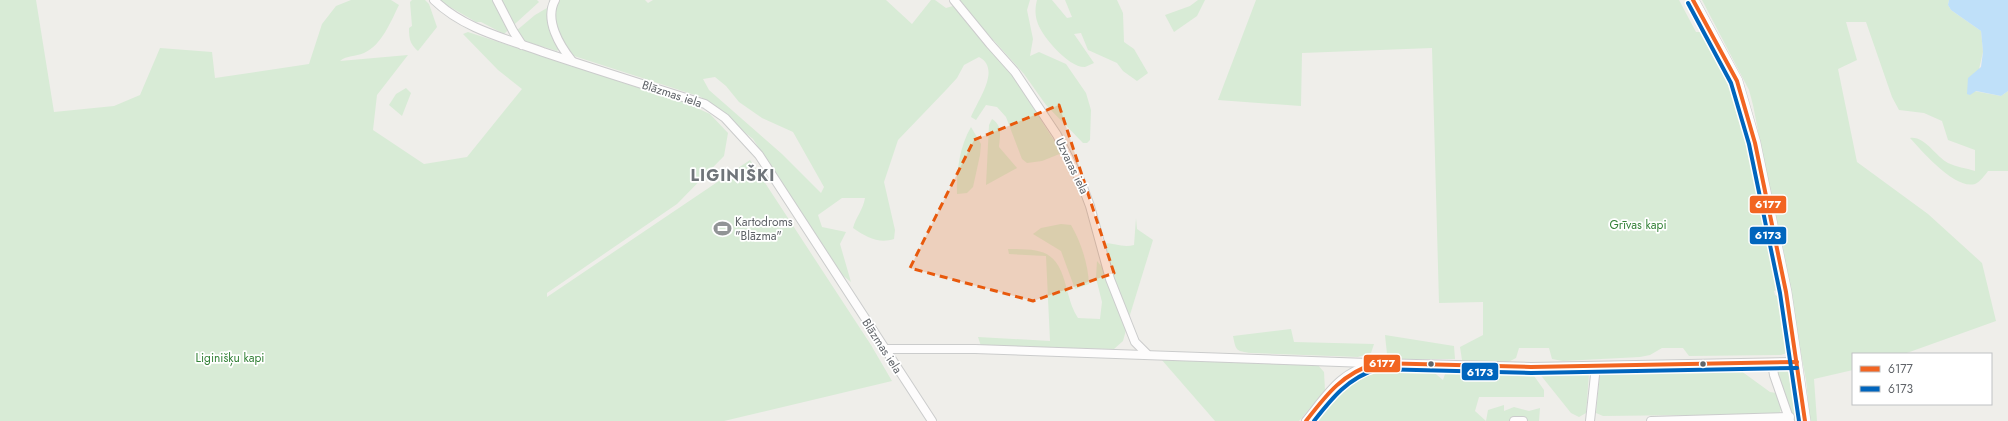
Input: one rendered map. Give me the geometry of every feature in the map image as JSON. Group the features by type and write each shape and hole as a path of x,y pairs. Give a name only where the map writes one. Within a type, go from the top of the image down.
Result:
{"main road":[{"path":"1693,0 1728,63 1743,99 1755,143 1781,269 1797,362 1805,421"}],"street":[{"name":"Blāzmas iela","path":"434,0 444,10 469,25 502,39 522,44 572,62 705,104 725,118 759,155 932,421"},
{"path":"497,0 513,31 522,44"},
{"path":"555,0 551,12 556,36 572,62"},
{"name":"Uzvaras iela","path":"954,0 1015,72 1057,135 1086,194 1110,279 1135,342 1147,354"},
{"path":"884,349 975,348 1526,367 1797,362"},
{"path":"1306,421 1350,372 1360,367 1376,363"},
{"path":"1651,421 1790,419 1774,375 1772,363"},
{"path":"1590,421 1596,366"},
{"path":"1514,421 1523,421"}],"highlighted area":[{"path":"1059,105 1114,273 1033,301 910,268 974,140"}],"green space":[{"name":"Liginišķu kapi","path":"0,0 36,0 54,112 114,106 140,95 160,48 212,52 215,78 309,64 322,24 336,6 351,0 391,0 399,5 381,39 376,44 364,53 345,58 340,61 408,55 377,95 373,130 424,164 467,157 522,89 498,70 463,34 468,32 688,104 710,114 728,133 724,156 677,204 547,293 547,297 750,160 871,345 892,381 724,421 0,421"},
{"path":"412,0 425,0 429,4 437,27 418,51 410,41 409,35 409,28 412,26 410,2"},
{"path":"438,0 537,0 539,2 504,34 481,22 476,22"},
{"path":"559,0 645,0 648,3 653,0 886,0 912,24 931,0 935,0 946,8 953,6 1013,76 1062,153 1042,161 1027,163 1022,159 1006,117 997,107 986,105 976,120 971,117 986,86 988,69 986,62 979,57 964,65 957,78 898,140 884,182 895,230 894,239 883,241 873,239 853,228 865,198 842,198 818,215 822,227 846,232 840,244 851,282 841,274 753,139 701,97 574,56 564,43 558,30 556,23 556,8","holes":["715,77 726,86 739,102 762,118 793,132 824,187 821,193 782,154 709,90 703,79"]},
{"path":"957,0 1030,0 1027,10 1033,39 1030,56 1039,52 1066,64 1086,93 1091,110 1090,140 1087,143 1083,143 1046,105 1024,74"},
{"path":"1037,0 1052,0 1067,18 1072,17 1065,0 1117,0 1123,13 1124,42 1134,49 1148,73 1137,81 1123,71 1117,63 1088,50 1081,33 1074,34 1094,63 1085,67 1071,62 1056,50 1044,35 1037,21"},
{"path":"1198,0 1205,0 1197,16 1174,32 1165,15 1190,6"},
{"name":"Grīvas kapi","path":"1256,0 1679,0 1696,32 1704,32 1727,70 1738,96 1760,187 1780,289 1774,291 1775,295 1782,298 1789,343 1787,353 1781,355 1689,356 1683,348 1662,348 1650,355 1640,357 1563,361 1552,359 1549,348 1519,348 1516,358 1504,363 1465,363 1462,360 1460,347 1483,335 1483,302 1439,303 1432,48 1302,53 1301,106 1218,100"},
{"path":"1702,0 1949,0 1948,5 1951,10 1981,31 1983,52 1974,91 2001,96 2008,91 2008,171 1988,171 1981,180 1975,184 1967,184 1958,181 1949,176 1931,160 1910,138 1915,138 1925,143 1948,163 1975,171 1975,150 1948,140 1942,121 1924,113 1899,110 1892,97 1866,22 1846,22 1857,60 1838,69 1857,162 1928,214 1982,263 1996,321 1907,353 1852,353 1852,370 1814,379 1817,421 1810,421 1806,380 1749,90"},
{"path":"547,8 549,9 559,49 557,51 521,40 516,31 535,15"},
{"path":"406,88 411,93 402,116 389,105 396,94"},
{"path":"992,119 996,122 999,128 999,147 1017,168 986,185 989,125"},
{"path":"971,127 981,144 980,155 973,187 967,193 957,194 957,177 961,150"},
{"path":"1136,218 1137,229 1153,240 1129,318 1107,261 1104,243 1126,246 1134,245"},
{"path":"1061,224 1071,225 1086,261 1089,284 1075,289 1061,251 1033,234 1041,228"},
{"path":"1008,249 1041,252 1054,260 1059,267 1071,304 1078,318 1100,319 1102,302 1096,278 1097,261 1102,267 1126,330 1123,341 1114,349 981,346 978,337 1050,341 1046,256 1009,254"},
{"path":"1291,329 1294,342 1374,344 1371,353 1358,357 1251,353 1240,351 1235,345 1233,336"},
{"path":"1385,335 1454,346 1455,359 1392,359 1387,354"},
{"path":"1161,359 1317,364 1324,372 1325,390 1299,421 1215,421"},
{"path":"1790,367 1796,375 1801,421 1792,421 1778,376 1778,368"},
{"path":"1737,368 1770,392 1776,393 1782,407 1779,414 1603,416 1596,413 1600,373"},
{"path":"1374,370 1431,370 1443,380 1445,374 1451,373 1532,373 1544,390 1544,397 1479,397 1475,411 1486,421 1314,421 1348,379 1357,374"},
{"path":"1581,371 1589,374 1586,413 1579,417 1571,413 1539,373"},
{"path":"1504,405 1504,411 1514,407 1529,411 1540,408 1539,421 1486,421 1488,410"}],"water":[{"path":"1949,0 2008,0 2008,91 2001,96 1976,91 1970,95 1967,94 1968,78 1981,67 1983,52 1981,31 1951,10 1948,5"}],"transit line":[{"name":"6177","path":"1693,0 1737,81 1755,143 1786,292 1805,421"},
{"name":"6173","path":"1688,3 1731,83 1749,144 1780,293 1799,421"},
{"name":"6177","path":"1306,421 1328,394 1344,379 1376,363 1531,367 1797,362"},
{"name":"6173","path":"1314,421 1327,404 1349,383 1377,369 1531,373 1797,368"}],"place":[{"name":"Kartodroms \"Blāzma\"","path":"722,229"}],"district":[{"name":"LIGINIŠKI","path":"733,175"}]}
